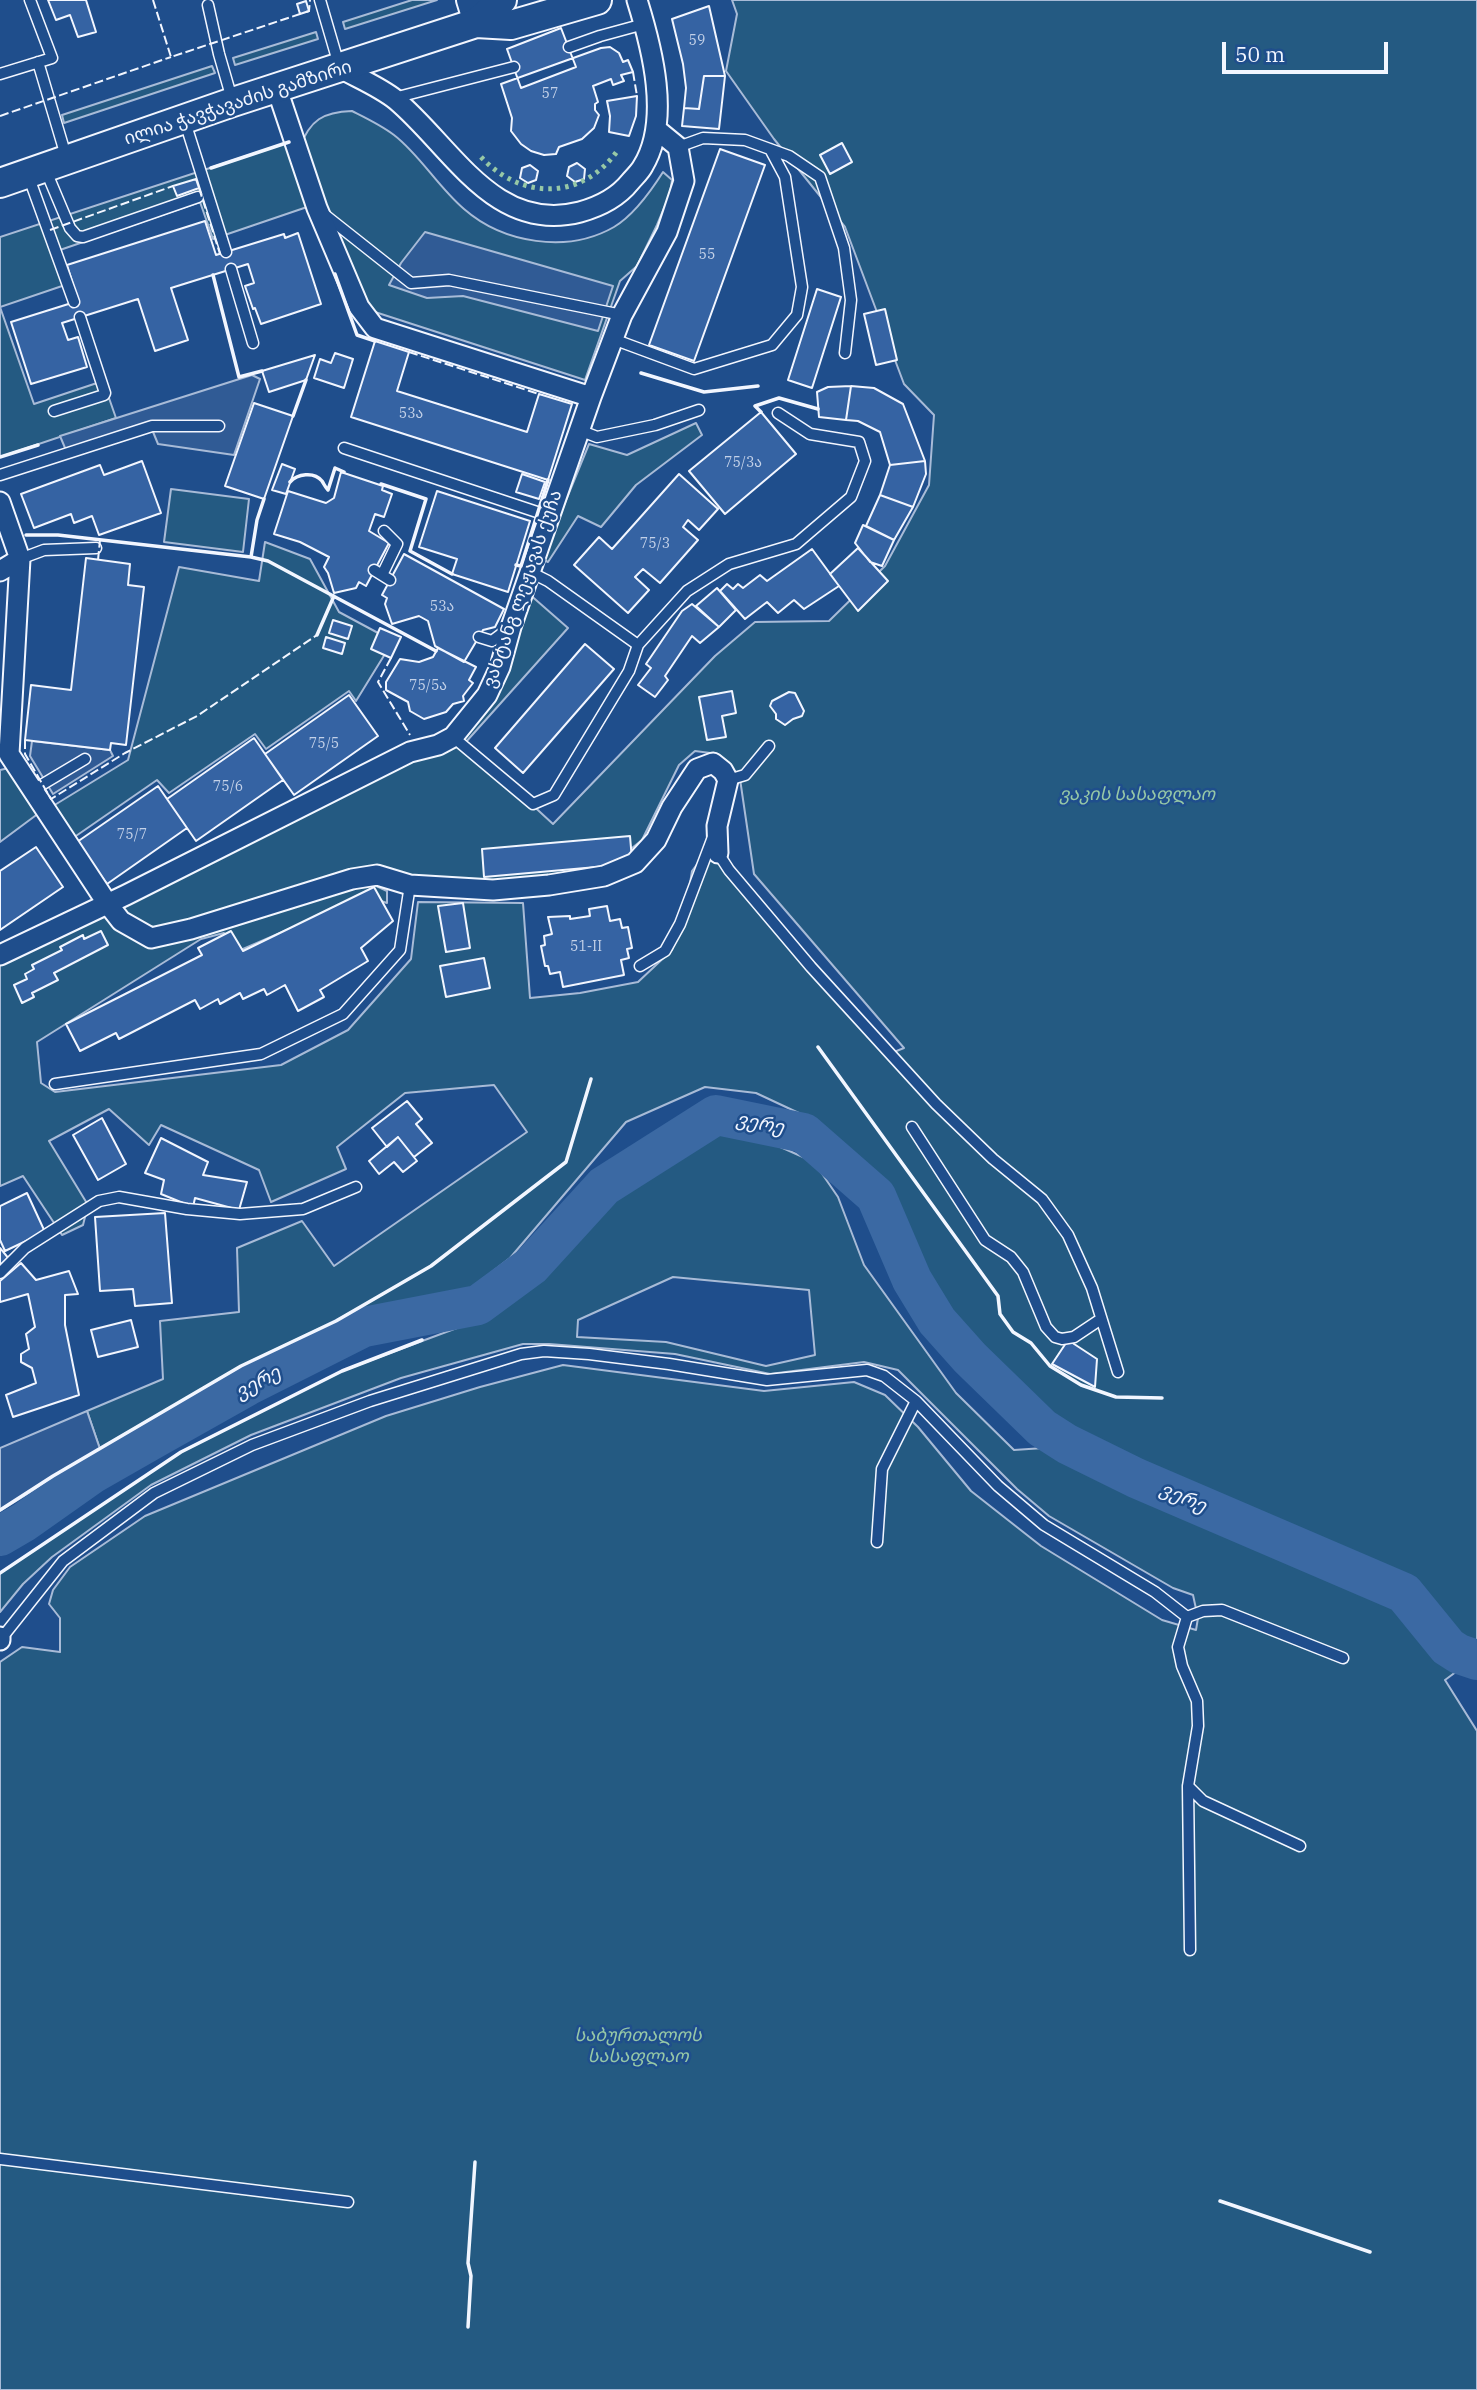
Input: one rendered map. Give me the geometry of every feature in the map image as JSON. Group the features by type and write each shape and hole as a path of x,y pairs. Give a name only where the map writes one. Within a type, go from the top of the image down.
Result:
{"main road":[{"name":"ილია ჭავჭავაძის გამზირი","path":"0,183 340,68 502,0"},
{"name":"ილია ჭავჭავაძის გამზირი","path":"472,12 511,26 597,0"}],"street":[{"path":"340,68 393,98 429,130 457,165 493,197 524,211 561,217 593,209 624,190 644,165 656,129 656,89 637,0"},
{"path":"276,89 317,208 359,307 375,328 591,397"},
{"path":"656,129 678,147"},
{"name":"ვახტანგ ლეჟავას ქუჩა","path":"453,737 486,695 500,667 548,516 622,315 667,232 684,181 678,147"},
{"path":"0,502 20,559 5,756 33,790 107,904 121,921 151,939 352,879 377,875 410,885 493,890 604,876 635,863 656,840 672,807 697,769 713,763 723,771 728,780 717,826 718,853"},
{"path":"0,571 20,559"},
{"path":"0,955 410,752 438,745 453,737"}],"lane":[{"path":"0,74 52,58 30,0"},
{"path":"320,0 340,68"},
{"path":"208,5 233,102"},
{"path":"569,47 644,23"},
{"path":"38,62 46,167 74,302"},
{"path":"393,98 514,67"},
{"path":"184,119 226,252"},
{"path":"678,147 703,138 746,140 789,156 820,177 844,248 851,300 845,354"},
{"path":"613,339 694,369 772,345 797,314 802,287 785,177 770,149"},
{"path":"46,167 70,228 77,236 83,237 198,197"},
{"path":"317,208 411,283 449,279 622,315"},
{"path":"231,269 253,343"},
{"path":"54,411 105,393 80,317"},
{"path":"579,430 597,437 655,425 699,410"},
{"path":"453,737 533,804 554,795 629,671 638,645 687,591 729,564 796,544 851,497 865,461 859,442 810,434 778,413"},
{"path":"0,475 152,426 219,426"},
{"path":"344,448 548,516"},
{"path":"382,575 397,544 384,531"},
{"path":"20,559 44,550 96,548"},
{"path":"530,572 548,581 638,645"},
{"path":"478,637 492,641 511,627"},
{"path":"728,780 745,775 769,746"},
{"path":"33,790 85,759"},
{"path":"640,966 665,951 680,924 717,826"},
{"path":"718,853 729,870 811,967 936,1104 993,1159 1042,1199 1068,1235 1092,1288 1118,1373"},
{"path":"55,1084 261,1054 343,1014 400,950 410,885"},
{"path":"912,1127 985,1240 1011,1257 1023,1272 1046,1327 1055,1337 1074,1337 1101,1319"},
{"path":"0,1273 25,1248 99,1201 119,1196 187,1209 240,1214 303,1209 356,1187"},
{"path":"0,1639 63,1561 154,1493 252,1445 370,1401 521,1354 544,1351 669,1364 767,1380 867,1370 884,1376 916,1401 998,1486 1044,1525 1155,1592 1187,1617"},
{"path":"877,1542 882,1469 916,1401"},
{"path":"1187,1617 1203,1611 1222,1610 1343,1658"},
{"path":"1187,1617 1178,1647 1182,1666 1197,1701 1198,1726 1188,1786 1190,1950"},
{"path":"1188,1786 1203,1801 1300,1846"},
{"path":"0,2158 348,2202"}],"green space":[{"path":"412,0 437,0 345,29 343,22"},
{"path":"732,0 1477,0 1477,1662 1472,1660 1445,1680 1477,1731 1477,2390 0,2390 0,1662 22,1647 60,1652 60,1618 49,1604 53,1590 70,1567 145,1516 386,1416 563,1365 764,1391 854,1382 885,1395 918,1427 971,1491 1041,1546 1162,1620 1196,1630 1198,1618 1193,1595 1173,1588 1049,1516 1017,1489 898,1370 864,1362 770,1374 675,1354 549,1344 523,1344 401,1378 251,1435 151,1485 52,1557 23,1584 0,1612 0,1573 181,1452 342,1371 497,1313 514,1299 606,1198 669,1151 721,1128 767,1141 814,1162 838,1197 864,1265 956,1393 1014,1450 1103,1444 1057,1423 984,1353 921,1273 888,1194 818,1122 756,1093 705,1087 626,1122 510,1258 470,1289 336,1321 241,1366 100,1449 87,1411 163,1379 160,1321 239,1312 237,1248 302,1221 334,1266 527,1132 494,1085 405,1093 337,1147 346,1169 271,1202 259,1170 161,1125 149,1145 109,1109 49,1141 88,1205 83,1225 62,1235 23,1176 0,1186 0,955 104,909 142,941 354,886 372,884 387,891 387,903 366,896 236,952 224,933 201,939 37,1042 41,1083 55,1092 281,1065 348,1030 411,959 418,902 523,903 530,998 580,993 638,982 672,950 686,909 692,871 710,847 889,1054 904,1048 754,874 740,779 729,763 718,754 695,751 679,765 642,840 612,864 520,881 413,880 380,870 152,933 115,904 438,743 500,674 528,593 568,628 465,743 553,824 715,656 755,622 829,621 885,566 929,485 934,415 904,384 845,227 774,139 726,71 737,14","holes":["673,1277 809,1290 815,1355 766,1366 666,1342 577,1337 578,1320"]},
{"path":"316,32 318,39 235,65 233,58"},
{"path":"212,66 215,73 64,123 62,115"},
{"path":"352,111 394,135 464,209 480,221 516,237 556,242 596,235 614,227 628,216 663,172 672,180 670,194 637,266 620,281 585,380 375,312 361,300 300,147 308,130 319,119 333,113"},
{"path":"289,142 310,206 213,239 200,202 57,251 68,284 0,307 0,237"},
{"path":"0,307 34,404 103,381 116,418 0,457"},
{"path":"696,423 702,435 636,485 601,527 578,516 548,562 542,559 589,444 627,455"},
{"path":"171,489 249,499 243,552 164,542"},
{"path":"265,542 310,559 339,612 393,641 356,701 349,691 266,749 255,734 169,793 157,780 73,838 53,806 128,760 179,567 259,581"},
{"path":"9,768 39,813 0,842 0,770"}],"shaded area":[{"path":"425,232 613,286 598,331 463,296 427,298 389,285 401,263"},
{"path":"252,375 260,379 234,455 158,444 151,427 68,455 60,436"},
{"path":"32,741 110,750 113,756 53,794 30,756"},
{"path":"87,1411 100,1449 0,1511 0,1448"}],"building":[{"path":"48,0 86,0 96,32 78,37 70,15 56,20"},
{"path":"306,1 309,11 300,14 297,4"},
{"path":"709,6 725,76 704,76 699,109 684,108 686,88 683,64 672,19"},
{"path":"561,28 576,67 521,88 507,49"},
{"path":"610,47 619,53 623,62 628,60 633,72 621,75 624,81 613,85 611,79 593,86 598,102 595,104 595,110 599,115 594,128 582,139 559,147 556,154 544,155 521,144 511,131 512,118 501,84"},
{"path":"704,76 725,76 719,129 682,126 684,108 699,109"},
{"path":"637,96 636,116 629,136 609,132 607,101"},
{"path":"842,143 852,162 830,174 820,155"},
{"path":"720,149 765,165 694,361 649,345"},
{"path":"577,163 585,169 584,179 575,182 567,176 569,167"},
{"path":"530,165 538,171 536,180 528,183 520,178 522,168"},
{"path":"196,179 199,188 177,196 173,186"},
{"path":"205,221 216,255 284,234 285,238 298,233 321,304 261,324 245,286 254,283 248,264 171,288 188,340 155,351 138,299 62,323 68,340 78,337 87,367 31,384 11,322 78,301 67,265"},
{"path":"817,289 841,297 812,388 788,380"},
{"path":"885,309 897,360 876,365 864,314"},
{"path":"375,341 409,352 397,391 527,432 539,394 572,404 548,480 351,417"},
{"path":"335,353 353,359 344,388 314,378 320,359 331,363"},
{"path":"315,355 306,380 269,392 262,371"},
{"path":"851,386 874,388 903,404 925,461 890,465 880,432 858,421 846,420"},
{"path":"851,386 846,420 819,417 817,392 828,387"},
{"path":"254,403 293,416 264,499 225,486"},
{"path":"761,412 796,454 725,514 689,471"},
{"path":"142,461 161,513 99,535 92,516 74,523 71,514 34,528 21,494 100,465 104,475"},
{"path":"925,461 926,474 913,507 880,495 890,465"},
{"path":"282,464 295,469 286,494 272,490"},
{"path":"341,472 383,486 382,490 392,494 384,517 375,514 369,531 389,543 366,586 359,582 356,588 334,593 324,567 329,557 300,542 274,534 288,491 326,503 334,498"},
{"path":"522,474 545,482 539,499 516,492"},
{"path":"679,474 718,509 699,530 688,520 683,527 698,540 660,583 643,569 635,577 649,590 628,613 574,565 599,537 612,549"},
{"path":"437,491 530,521 508,592 452,574 457,559 419,547"},
{"path":"880,495 913,507 894,540 866,526"},
{"path":"863,525 894,540 882,566 870,562 855,543"},
{"path":"858,548 888,581 858,611 830,574"},
{"path":"812,549 839,586 804,609 794,600 778,613 767,602 745,619 720,591 727,584 733,589 738,584 743,588 760,575 767,581"},
{"path":"404,554 504,609 495,627 483,630 464,662 435,646 428,621 419,616 392,624 385,604 387,598 382,595"},
{"path":"86,558 130,564 128,585 144,587 126,745 111,743 110,750 25,740 31,685 71,690"},
{"path":"717,588 736,610 719,627 696,606"},
{"path":"692,604 719,627 700,643 692,636 665,676 668,680 655,697 638,685 651,668 646,664 682,611"},
{"path":"333,620 352,626 348,639 329,633"},
{"path":"380,628 401,637 391,658 371,649"},
{"path":"326,637 345,643 342,654 323,648"},
{"path":"585,644 614,669 523,773 495,748"},
{"path":"438,648 476,667 469,680 473,683 463,696 464,701 453,704 446,712 424,719 410,711 408,702 386,690 386,682 400,659 419,662 433,657"},
{"path":"732,691 736,713 722,716 726,737 707,740 699,697"},
{"path":"789,692 795,693 804,711 802,716 785,725 776,719 770,706 772,701"},
{"path":"349,695 378,736 294,795 265,754"},
{"path":"254,738 283,780 196,841 167,799"},
{"path":"158,786 187,828 107,884 77,842"},
{"path":"630,836 632,860 619,865 484,877 482,849"},
{"path":"36,847 63,887 0,930 0,871"},
{"path":"374,887 393,921 361,948 368,961 320,990 324,997 298,1011 285,985 267,995 264,989 243,999 240,993 220,1004 218,999 200,1009 195,1000 119,1039 116,1033 80,1051 66,1024 202,955 198,948 231,931 243,951"},
{"path":"463,903 470,948 446,952 438,906"},
{"path":"607,906 610,921 620,919 622,928 628,927 632,948 627,949 629,958 621,960 624,975 563,987 560,972 550,974 548,966 545,966 541,946 545,945 544,936 552,934 548,917 570,916 570,919 590,916 589,909"},
{"path":"101,931 108,945 54,973 58,980 32,993 34,997 22,1003 14,985 27,979 25,974 34,969 32,965 62,950 60,947 83,935 84,939"},
{"path":"484,958 490,988 446,997 440,966"},
{"path":"407,1101 422,1119 416,1124 432,1143 414,1157 398,1137 387,1147 372,1128"},
{"path":"102,1118 126,1164 98,1180 73,1135"},
{"path":"398,1137 417,1161 403,1172 394,1162 379,1174 369,1161"},
{"path":"161,1138 208,1162 203,1175 247,1182 239,1210 195,1198 193,1207 161,1194 164,1180 145,1173"},
{"path":"27,1193 45,1232 5,1251 0,1240 0,1206"},
{"path":"165,1213 172,1303 135,1306 133,1289 100,1291 95,1217"},
{"path":"0,1248 9,1259 0,1265"},
{"path":"21,1263 36,1280 69,1271 78,1294 65,1295 65,1325 79,1395 13,1417 6,1395 36,1383 32,1368 21,1362 21,1354 29,1349 26,1334 35,1327 28,1294 0,1302 0,1281"},
{"path":"131,1320 138,1347 98,1357 91,1330"},
{"path":"1068,1340 1097,1359 1095,1387 1052,1364"}],"waterway":[{"name":"ვერე","path":"0,1536 92,1474 247,1386 364,1327 478,1305 531,1266 604,1186 716,1115 804,1133 876,1196 912,1280 937,1321 970,1358 1042,1428 1067,1444 1136,1478 1404,1593 1448,1647 1477,1660"}],"hedge":[{"path":"481,157 515,182 552,189 570,186 588,178 604,166 618,150"}],"fence":[{"path":"153,0 171,57 300,14"},
{"path":"306,12 309,11 310,0"},
{"path":"0,116 171,57"},
{"path":"633,72 637,96"},
{"path":"50,230 173,186"},
{"path":"199,188 220,254"},
{"path":"409,352 539,394"},
{"path":"98,560 100,540"},
{"path":"25,740 25,754 51,799 125,753 197,716 317,635"},
{"path":"391,658 378,682 410,735"}],"wall":[{"path":"211,168 289,142"},
{"path":"335,274 357,335 375,341"},
{"path":"213,275 239,377 262,371"},
{"path":"641,373 704,392 758,386"},
{"path":"293,416 306,380"},
{"path":"761,412 755,406 779,398 818,409"},
{"path":"0,457 38,445"},
{"path":"290,482 301,476 315,476 328,490 335,468 344,472"},
{"path":"516,565 521,566 548,480"},
{"path":"381,484 426,499 410,551 452,574"},
{"path":"26,535 58,535 251,557 257,520 264,499"},
{"path":"251,557 268,561 436,651"},
{"path":"317,635 334,596"},
{"path":"818,1047 998,1296 1000,1314 1013,1332 1031,1343 1050,1366 1081,1385 1116,1397 1162,1398"},
{"path":"0,1510 241,1366 336,1321 431,1266 566,1162 591,1079"},
{"path":"0,1573 181,1452 342,1371 422,1340"},
{"path":"468,2327 471,2276 468,2263 475,2162"},
{"path":"1220,2201 1370,2252"}],"park label":[{"name":"ვაკის სასაფლაო","path":"1137,795"},
{"name":"საბურთალოს სასაფლაო","path":"638,2046"}]}
